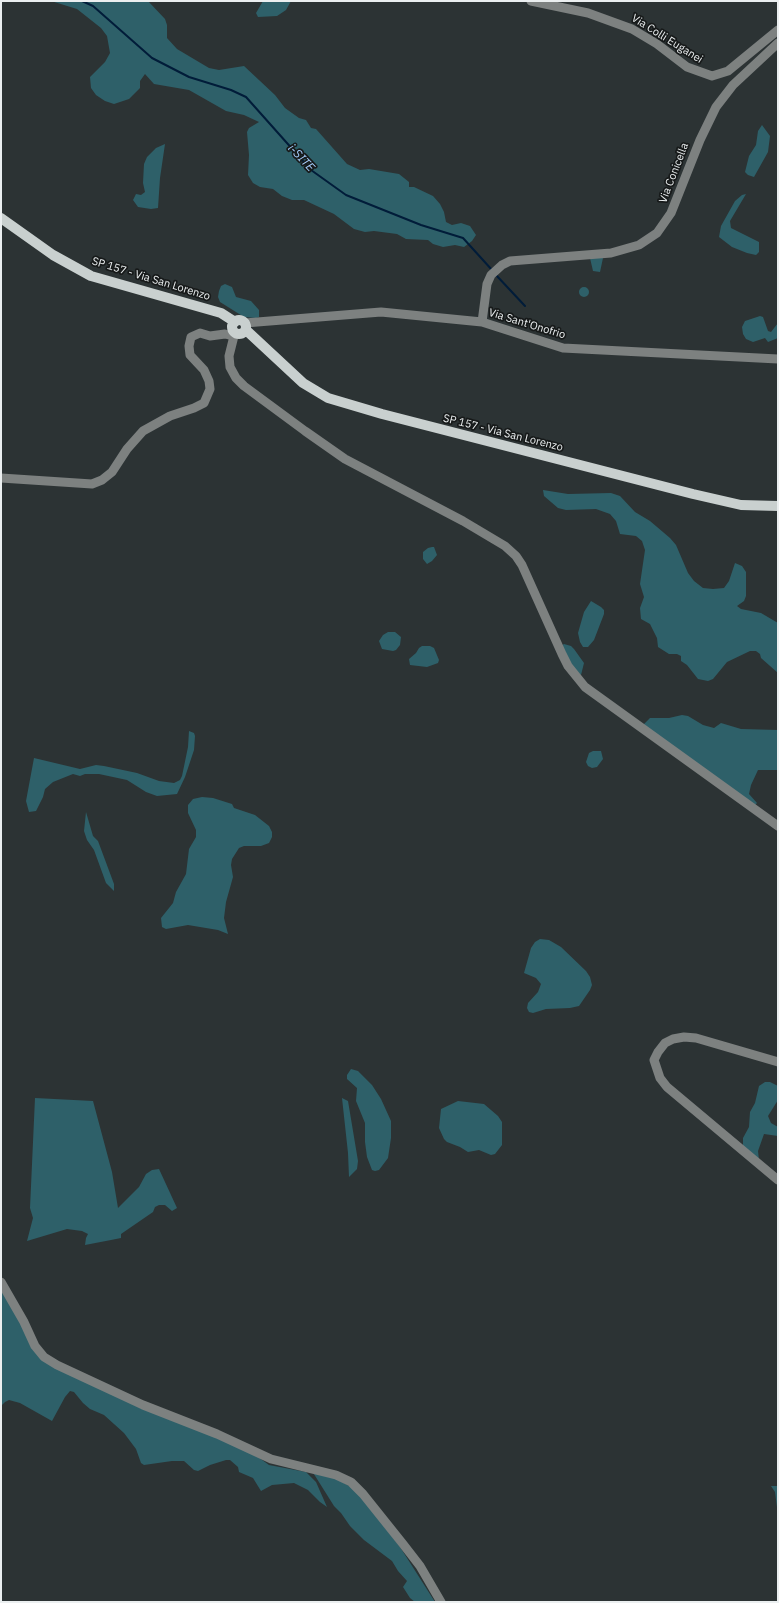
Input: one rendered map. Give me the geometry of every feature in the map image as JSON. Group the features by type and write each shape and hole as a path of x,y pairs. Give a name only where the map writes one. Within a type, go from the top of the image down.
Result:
{"main road":[{"name":"SP 157 - Via San Lorenzo","path":"1,218 53,255 91,276 221,313 234,330"},
{"path":"234,330 239,320 245,326"},
{"name":"SP 157 - Via San Lorenzo","path":"245,326 303,383 328,398 382,414 693,494 741,505 778,506"}],"street":[{"name":"Via Colli Euganei","path":"531,1 588,13 632,29 656,44 687,68 712,76 728,71 778,30"},
{"name":"Via Conicella","path":"482,322 487,284 491,275 502,264 510,261 611,253 639,245 657,233 671,213 700,140 716,108 733,85 778,43"},
{"name":"Via Sant'Onofrio","path":"245,326 381,312 482,322 563,348 778,359"},
{"path":"1,478 92,484 102,480 112,472 127,449 142,431 170,416 204,403 210,389 209,381 204,370 190,355 189,346 191,337 200,333 210,336 225,334 234,330"},
{"path":"234,330 229,356 230,367 236,378 244,386 339,455 505,546 516,556 522,565 568,666 585,687 778,826"},
{"path":"778,1062 696,1038 684,1037 673,1039 665,1043 654,1060 660,1078 667,1087 778,1180"},
{"path":"1,1282 24,1322 35,1346 44,1357 57,1365 142,1405 217,1434 271,1459 336,1475 351,1482 363,1494 420,1566 441,1602"}],"shaded area":[{"path":"51,1 148,1 165,19 167,25 167,38 177,49 209,68 219,70 244,66 275,95 285,108 299,118 306,120 311,128 316,129 347,164 360,170 369,169 399,174 409,182 409,187 414,187 433,196 440,204 444,212 446,222 452,225 461,223 470,226 476,235 472,241 464,247 455,245 443,247 433,244 428,240 406,239 397,234 374,231 365,232 354,229 334,214 304,200 292,200 282,196 273,189 260,187 253,183 248,175 249,155 247,132 249,128 259,122 244,115 226,111 189,90 154,84 145,74 140,81 140,88 129,99 114,104 105,101 96,95 91,88 90,77 105,62 110,53 107,36 101,28 77,9"},
{"path":"263,1 291,1 286,10 277,16 258,17 256,13"},
{"path":"762,125 770,136 768,152 754,177 745,172 749,156 756,145 758,131"},
{"path":"165,144 160,178 158,208 151,209 138,207 133,200 136,194 141,195 145,192 143,183 144,164 147,157 156,148"},
{"path":"746,194 730,221 731,228 759,242 759,252 756,255 732,247 719,237 721,226 735,201 742,195"},
{"path":"590,258 603,258 600,272 593,271"},
{"path":"225,284 232,287 236,297 251,301 259,310 259,317 244,317 220,302 218,297 219,291 221,286"},
{"path":"582,287 586,287 588,288 588,296 582,297 579,294 579,290"},
{"path":"760,316 763,317 768,331 771,332 778,323 778,338 768,342 765,338 753,342 746,339 743,334 742,327 745,321"},
{"path":"543,490 568,494 611,493 620,496 635,512 650,521 670,538 676,545 688,573 694,581 703,588 724,588 729,581 735,563 742,566 746,572 746,596 744,601 737,606 741,609 761,613 778,623 778,673 761,658 760,654 756,651 750,651 727,662 713,679 708,681 698,679 687,665 681,661 681,656 677,654 669,654 658,647 657,638 650,624 641,619 640,608 644,597 640,584 645,550 642,541 636,536 620,534 616,521 610,514 596,509 566,510 558,508 544,496"},
{"path":"434,547 437,555 427,564 423,559 423,552"},
{"path":"591,601 604,610 604,614 594,640 588,647 583,647 578,633 584,612"},
{"path":"388,632 395,632 401,637 400,645 396,650 393,651 382,649 379,641 383,635"},
{"path":"564,644 571,646 584,663 581,675 570,665 561,646"},
{"path":"422,646 430,646 434,648 439,660 438,663 427,667 410,665 409,659"},
{"path":"682,715 688,716 703,725 714,728 721,723 741,729 778,730 778,770 758,770 751,785 749,794 757,803 754,806 643,725 650,718 669,718"},
{"path":"189,731 194,733 195,736 194,750 185,777 177,794 157,796 146,792 127,780 99,774 85,774 80,776 73,774 53,782 45,789 36,811 29,812 26,801 34,758 80,769 96,765 104,766 137,773 159,781 174,783 180,780 182,776 188,747"},
{"path":"593,751 601,751 603,759 597,767 592,768 588,766 586,762 589,753"},
{"path":"202,797 213,798 232,804 234,808 255,815 269,826 272,832 272,837 269,843 261,846 244,846 239,848 232,859 231,865 233,877 226,902 224,918 228,934 218,930 188,925 166,929 162,927 161,918 173,903 176,892 186,874 189,849 196,837 196,830 188,813 188,805 193,799"},
{"path":"86,812 93,836 98,841 114,884 114,891 106,883 94,850 87,840 84,831"},
{"path":"540,939 549,940 561,947 586,971 590,977 592,985 579,1006 546,1009 533,1013 529,1012 527,1008 528,1003 538,992 541,984 536,978 524,973 531,948 535,942"},
{"path":"351,1069 358,1071 372,1085 381,1099 391,1121 391,1138 388,1158 379,1170 372,1170 367,1157 365,1123 356,1101 357,1088 347,1079 347,1075"},
{"path":"765,1082 770,1082 778,1086 778,1100 768,1116 771,1123 778,1127 778,1136 764,1134 758,1151 759,1160 743,1147 743,1138 749,1127 750,1112 755,1103 759,1086"},
{"path":"35,1098 93,1101 112,1172 118,1208 139,1187 146,1174 152,1170 159,1169 177,1208 172,1211 165,1205 155,1207 153,1212 121,1234 121,1238 85,1245 88,1234 82,1231 67,1229 27,1241 33,1218 30,1208"},
{"path":"342,1098 348,1101 358,1161 357,1169 349,1177 348,1153"},
{"path":"458,1101 484,1104 498,1116 502,1122 502,1145 495,1154 491,1155 479,1150 468,1152 447,1142 444,1139 439,1128 441,1109"},
{"path":"1,1287 48,1361 254,1454 269,1465 306,1472 316,1482 327,1507 308,1490 294,1483 272,1485 261,1491 253,1478 239,1472 238,1467 230,1460 210,1465 198,1471 194,1470 184,1461 144,1465 141,1463 136,1449 124,1433 104,1415 90,1409 74,1392 70,1391 65,1397 52,1421 20,1403 9,1400 1,1406"},
{"path":"312,1471 337,1479 356,1490 400,1547 435,1602 415,1602 410,1598 403,1587 407,1581 392,1561 364,1540 350,1526 334,1506"},
{"path":"771,1486 778,1486 778,1515 775,1492"}],"waterway":[{"name":"i-SITE","path":"82,1 93,6 152,58 189,77 231,90 246,97 311,170 346,195 421,225 463,238 492,270"},
{"name":"i-SITE","path":"496,275 525,306"}]}
